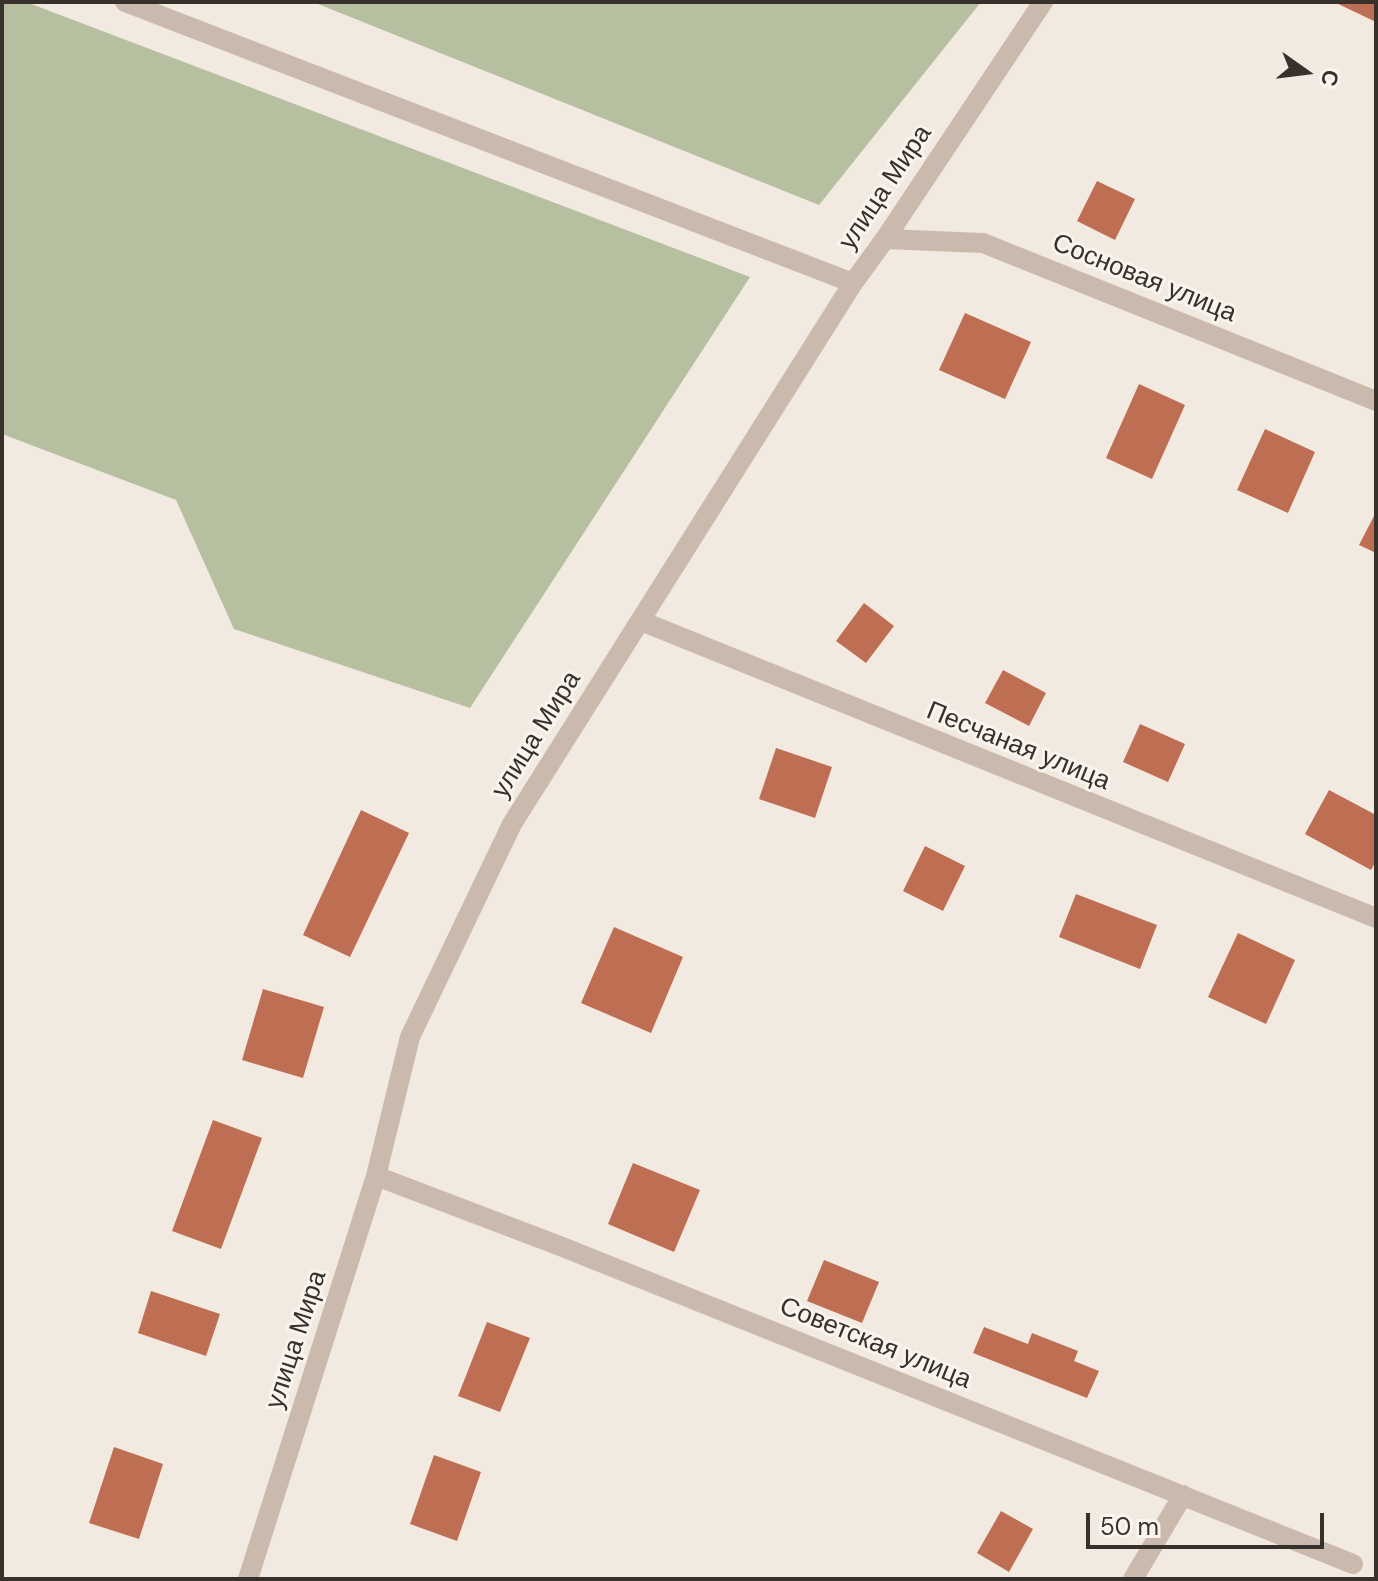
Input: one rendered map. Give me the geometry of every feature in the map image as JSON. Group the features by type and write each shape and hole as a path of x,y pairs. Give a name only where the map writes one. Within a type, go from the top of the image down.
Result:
{"street":[{"path":"125,2 853,283"},
{"name":"улица Мира","path":"248,1579 376,1176 410,1037 512,824 853,283 1043,2"},
{"name":"Сосновая улица","path":"885,239 983,243 1376,401"},
{"name":"Песчаная улица","path":"641,621 1376,918"},
{"name":"Советская улица","path":"376,1176 575,1251 1353,1564"},
{"path":"1133,1579 1183,1495"}],"green space":[{"path":"2,2 26,2 750,277 470,708 234,629 176,500 2,434"},
{"path":"313,2 981,2 819,205"}],"building":[{"path":"1334,2 1376,2 1376,22"},
{"path":"1097,181 1135,199 1115,240 1077,221"},
{"path":"965,313 1031,342 1005,399 939,370"},
{"path":"1139,384 1185,405 1152,479 1106,458"},
{"path":"1265,429 1315,452 1288,513 1237,490"},
{"path":"1376,512 1376,553 1359,545"},
{"path":"864,603 894,626 866,663 836,641"},
{"path":"1003,670 1046,693 1029,726 985,703"},
{"path":"1140,724 1185,744 1168,782 1123,762"},
{"path":"776,748 832,767 815,818 759,799"},
{"path":"1329,790 1376,815 1376,861 1371,870 1305,834"},
{"path":"361,810 409,833 350,957 303,935"},
{"path":"925,846 965,866 943,911 903,891"},
{"path":"1076,894 1157,925 1140,969 1059,937"},
{"path":"614,927 683,957 651,1033 581,1003"},
{"path":"1238,933 1295,960 1266,1024 1208,997"},
{"path":"263,989 324,1007 303,1078 242,1060"},
{"path":"213,1120 262,1138 221,1249 172,1231"},
{"path":"633,1163 700,1190 674,1252 608,1224"},
{"path":"824,1260 879,1282 862,1323 807,1301"},
{"path":"151,1291 220,1314 206,1356 138,1333"},
{"path":"487,1322 530,1338 500,1412 458,1396"},
{"path":"984,1327 1028,1344 1032,1333 1078,1351 1074,1361 1099,1371 1087,1398 973,1353"},
{"path":"114,1447 163,1464 139,1539 89,1523"},
{"path":"434,1455 481,1472 457,1541 410,1524"},
{"path":"1001,1511 1033,1529 1009,1572 977,1553"}]}
